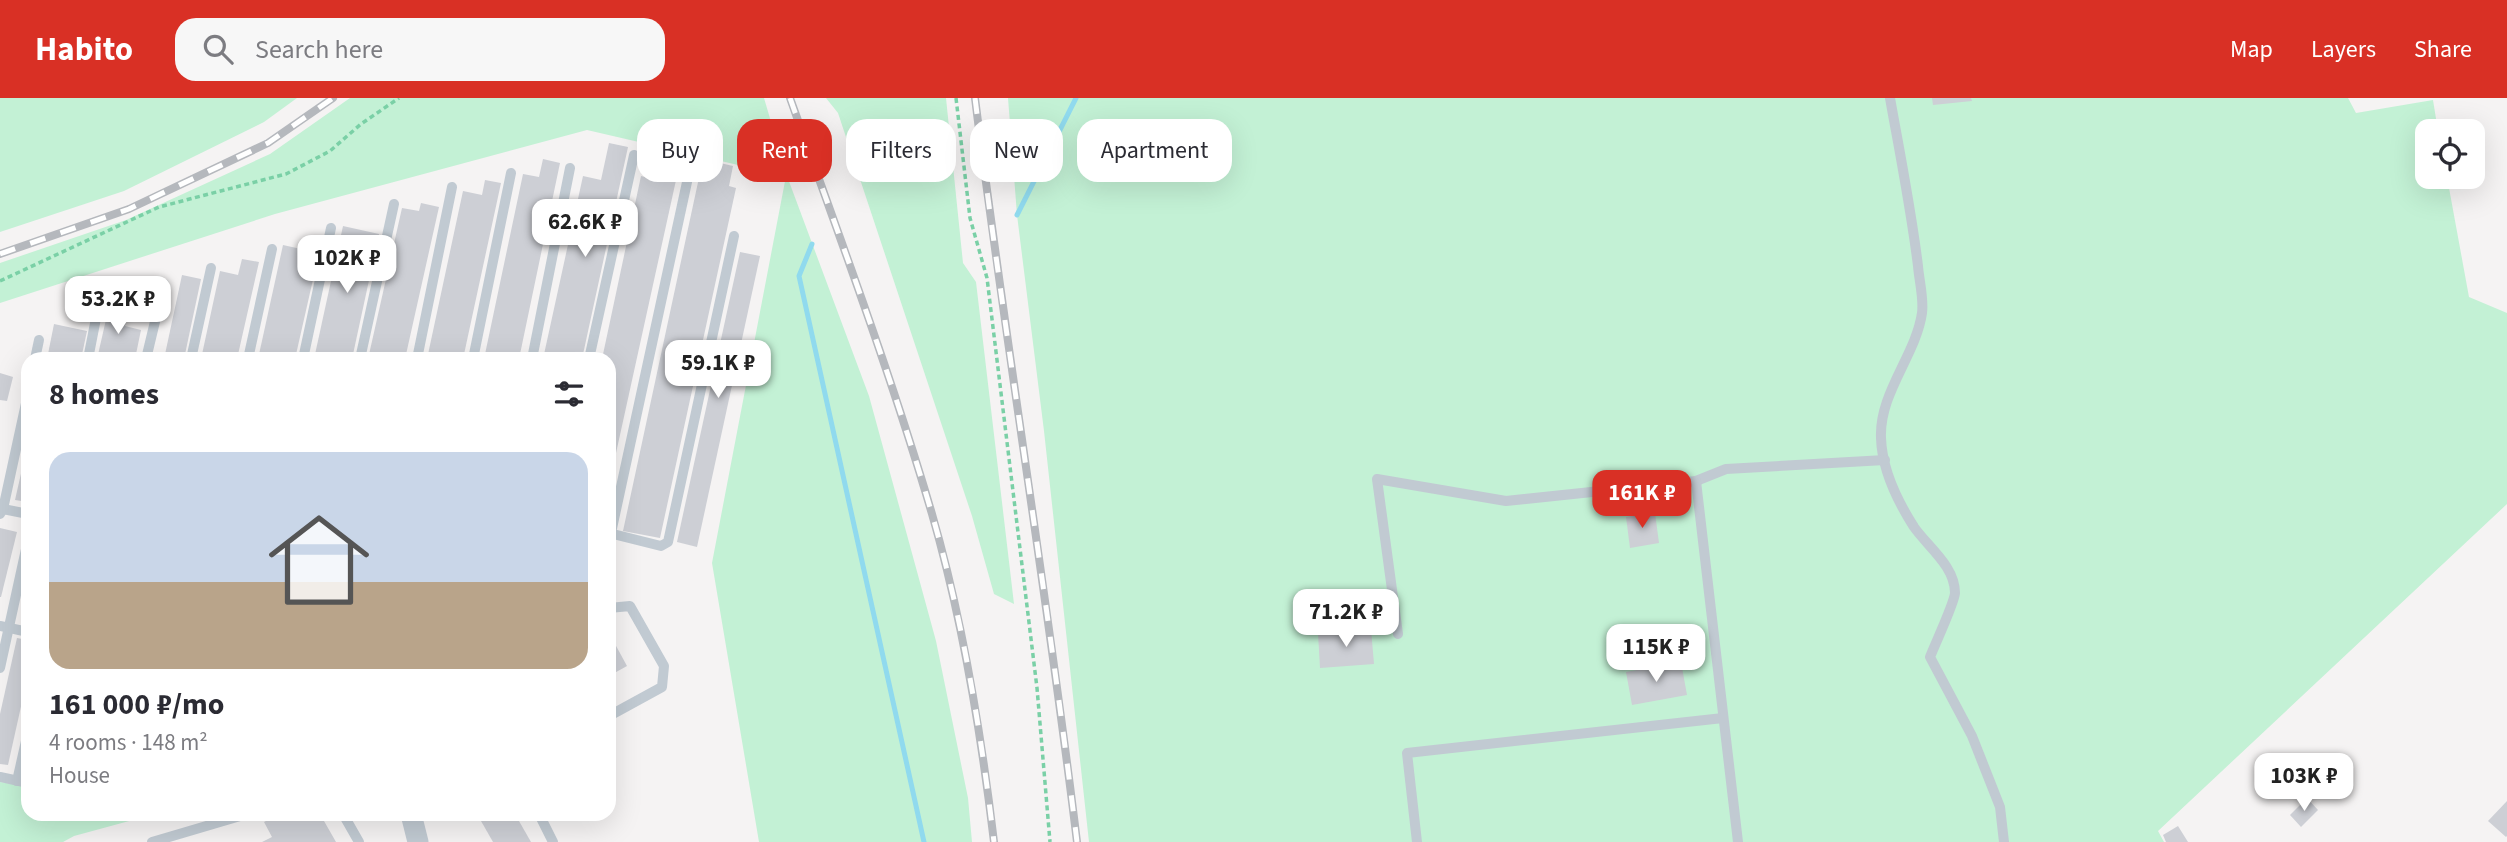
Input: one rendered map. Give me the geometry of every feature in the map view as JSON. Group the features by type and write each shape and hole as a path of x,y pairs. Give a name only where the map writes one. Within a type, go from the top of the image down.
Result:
{"street":[{"path":"413,821 418,842"}],"lane":[{"path":"1890,98 1911,207 1923,310 1919,329 1887,404 1881,438 1889,478 1903,507 1954,580 1955,597 1930,657 1972,736 2000,807 2004,842"},
{"path":"591,352 634,155"},
{"path":"533,352 570,168"},
{"path":"473,352 510,173"},
{"path":"616,506 687,182"},
{"path":"417,352 452,187"},
{"path":"362,352 394,204"},
{"path":"305,352 331,229"},
{"path":"616,535 661,546 668,542 734,236"},
{"path":"250,352 272,250"},
{"path":"193,352 211,268"},
{"path":"148,352 164,284"},
{"path":"89,352 99,303"},
{"path":"36,352 39,340"},
{"path":"21,426 2,511 21,513"},
{"path":"1398,634 1377,479 1506,501 1696,481 1726,469 1885,460"},
{"path":"1696,481 1738,842"},
{"path":"0,668 4,627 21,581"},
{"path":"616,607 630,606 664,666 662,687 616,712"},
{"path":"1417,842 1407,753 1723,718"},
{"path":"0,777 21,782"},
{"path":"152,842 223,821"},
{"path":"347,821 359,842"},
{"path":"542,821 553,842"}],"path":[{"path":"0,281 159,207 286,174 330,151 361,124 399,98"},
{"path":"956,98 970,218 986,278 990,305 1037,688 1050,842"}],"green space":[{"path":"0,98 297,98 264,122 124,191 0,232"},
{"path":"350,98 764,98 770,119 737,119 737,165 723,161 723,119 637,119 637,142 587,130 275,214 0,303 0,263 126,220 270,154"},
{"path":"826,98 946,98 948,119 846,119 846,137 838,113"},
{"path":"1008,98 2348,98 2356,113 2433,100 2436,119 2415,119 2415,189 2449,189 2469,297 2507,313 2507,504 2158,831 2164,842 1089,842 1014,182 1063,182 1063,119 1010,119"},
{"path":"785,182 789,182 869,396 936,641 968,798 972,842 759,842 712,563"},
{"path":"861,182 955,182 963,263 976,282 1014,604 994,594 972,516"},
{"path":"0,782 21,785 21,821 129,821 74,836 63,842 0,842"}],"building":[{"path":"1932,98 1971,98 1972,101 1933,105"},
{"path":"609,143 628,147 584,352 545,352 583,176 601,180"},
{"path":"543,159 560,163 520,352 485,352 523,174 539,177"},
{"path":"723,164 733,166 729,186 736,188 660,538 623,531 698,182 723,182"},
{"path":"485,180 501,183 465,352 428,352 463,191 482,195"},
{"path":"640,182 676,182 616,453 616,352 603,352"},
{"path":"421,203 439,207 407,352 370,352 402,208 419,211"},
{"path":"343,226 379,234 354,352 316,352"},
{"path":"283,245 319,253 297,352 260,352"},
{"path":"740,252 760,256 697,547 677,542"},
{"path":"242,259 259,262 239,352 203,352 220,271 238,275"},
{"path":"182,275 201,279 185,352 166,352"},
{"path":"110,302 129,307 125,326 141,330 136,352 99,352"},
{"path":"54,324 87,331 82,352 48,352"},
{"path":"0,373 13,377 7,401 0,400"},
{"path":"21,474 21,501 15,500"},
{"path":"1655,513 1659,543 1630,548 1626,517"},
{"path":"0,528 17,532 1,597 0,597"},
{"path":"1371,629 1374,664 1320,668 1318,633"},
{"path":"17,638 21,639 21,706 8,765 0,764 0,714"},
{"path":"616,646 627,666 616,672"},
{"path":"1681,662 1687,695 1632,705 1626,672"},
{"path":"2307,798 2318,810 2301,827 2290,815"},
{"path":"2507,801 2507,836 2506,837 2488,821"},
{"path":"324,821 336,842 262,842 272,837 264,822"},
{"path":"481,821 519,821 531,842 493,842"},
{"path":"2178,826 2188,842 2166,842 2163,835"}],"waterway":[{"path":"1017,215 1076,98"},
{"path":"812,244 799,276 924,842"}],"railway":[{"path":"0,254 129,209 268,143 333,98"},
{"path":"790,98 882,357 943,554 970,677 994,842"},
{"path":"975,98 1077,842"}]}
